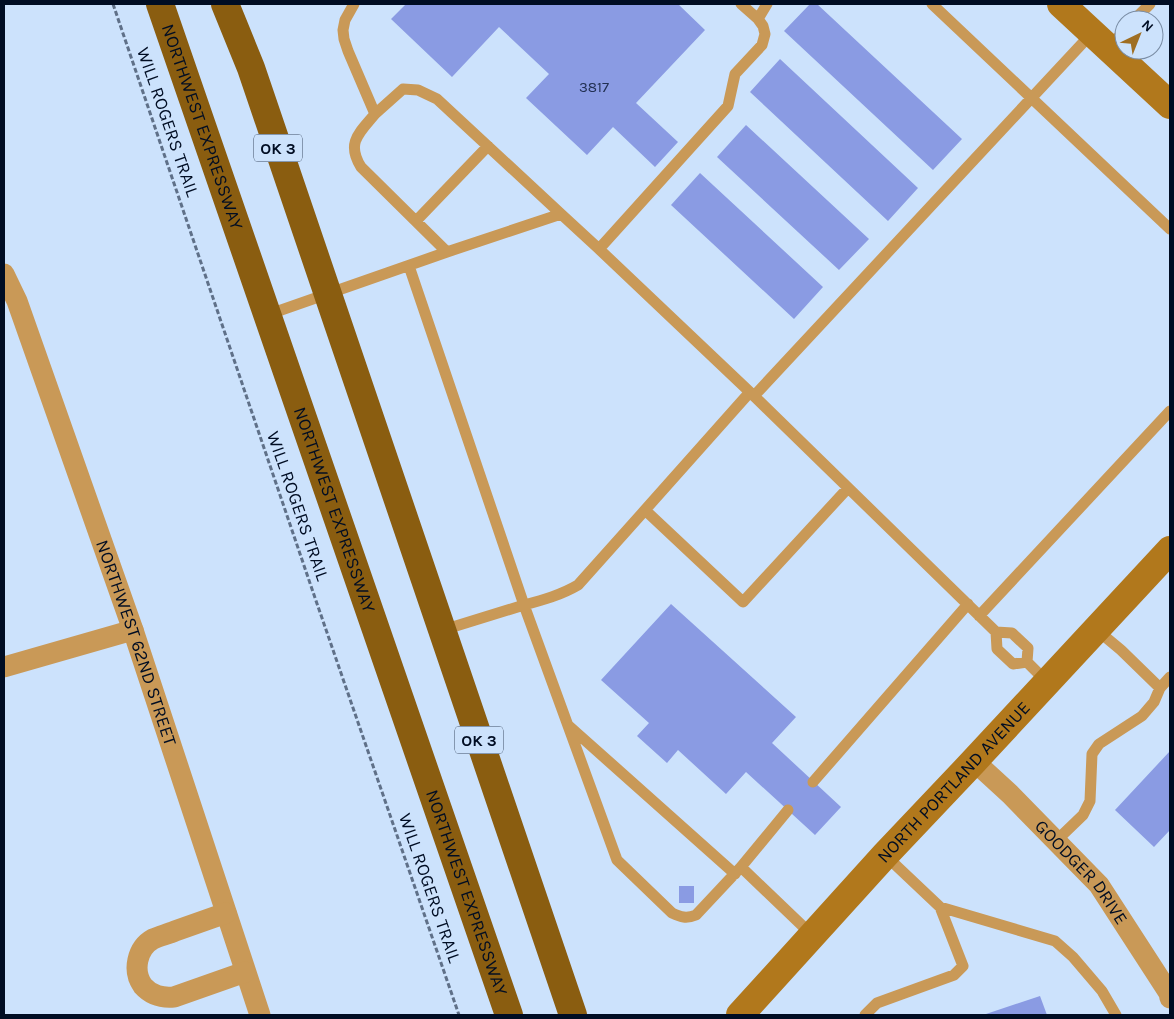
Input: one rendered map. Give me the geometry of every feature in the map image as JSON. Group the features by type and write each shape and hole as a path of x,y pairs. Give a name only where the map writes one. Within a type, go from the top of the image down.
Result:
{"highway":[{"name":"NORTHWEST EXPRESSWAY","path":"160,4 509,1015"},
{"name":"OK 3","path":"225,4 251,68 442,631 575,1011"}],"main road":[{"path":"1061,4 1108,37 1170,105"},
{"name":"NORTH PORTLAND AVENUE","path":"740,1015 884,855 1170,550"}],"street":[{"name":"NORTHWEST 62ND STREET","path":"4,274 17,301 133,630 260,1015"},
{"path":"4,667 133,630"},
{"name":"GOODGER DRIVE","path":"974,761 1010,794 1099,885 1169,993 1170,998"},
{"path":"226,913 152,940 142,950 137,962 137,974 143,985 153,994 164,998 174,997 246,972"}],"lane":[{"path":"354,4 345,20 344,39 375,114"},
{"path":"599,249 728,106 735,74 762,45 765,34 763,26 758,19 741,4"},
{"path":"758,19 767,4"},
{"path":"932,4 1170,229"},
{"path":"442,631 567,592 578,585 752,394 1032,98 1108,37"},
{"path":"448,252 361,167 356,159 354,148 356,138 375,114 403,89 418,90 437,99 752,394 996,632 1012,632 1028,648 1027,662 1047,682"},
{"path":"416,221 488,146"},
{"path":"267,315 561,214"},
{"path":"409,266 524,605 617,860 672,913 680,917 689,918 696,916 738,871 788,810"},
{"path":"979,616 1170,411"},
{"path":"645,510 743,602 848,488"},
{"path":"814,782 968,604"},
{"path":"1096,629 1121,650 1160,688"},
{"path":"996,632 997,649 1013,664 1027,662"},
{"path":"1056,841 1083,814 1090,801 1092,754 1099,744 1142,716 1154,702 1160,688 1170,677"},
{"path":"568,725 812,936"},
{"path":"865,1015 877,1003 954,976 963,966 940,907 884,855"},
{"path":"940,907 1055,940 1102,991 1116,1015"}],"path":[{"name":"WILL ROGERS TRAIL","path":"113,4 306,574 459,1015"}],"building":[{"path":"406,4 678,4 705,30 636,103 678,142 655,167 613,127 587,155 526,98 549,74 499,27 452,77 391,19"},
{"path":"810,4 817,4 962,139 933,170 784,31"},
{"path":"780,59 918,188 888,221 750,92"},
{"path":"746,125 869,239 839,270 717,157"},
{"path":"700,173 823,287 794,319 671,205"},
{"path":"671,604 796,717 772,743 841,807 815,835 746,772 726,794 678,750 667,763 637,736 649,723 601,680"},
{"path":"1170,751 1170,830 1154,847 1115,810"},
{"path":"679,886 694,886 694,903 679,903"},
{"path":"1040,996 1047,1015 983,1015"}]}
